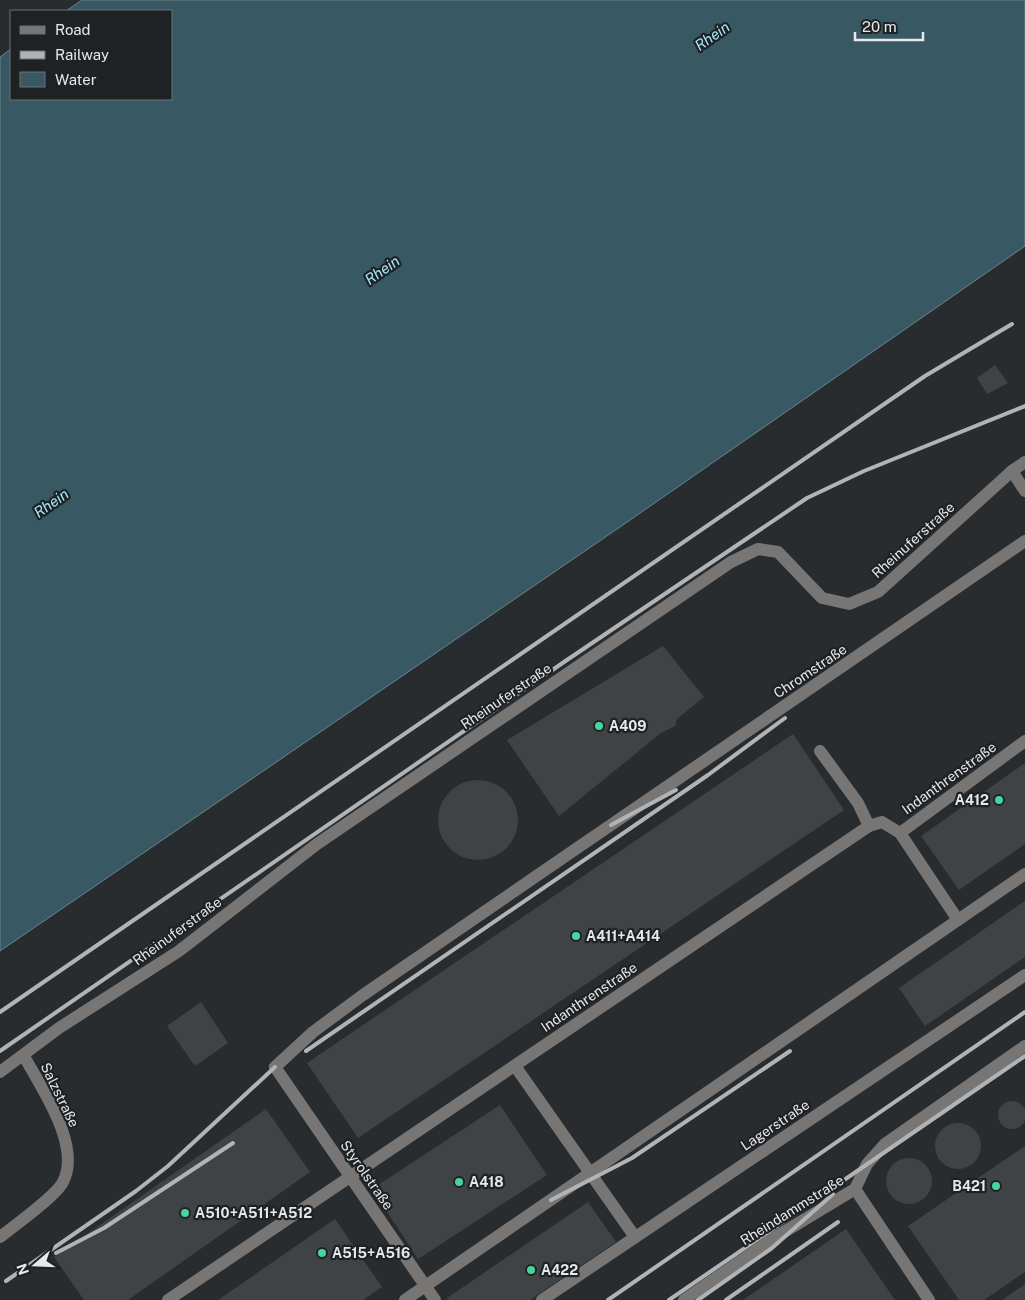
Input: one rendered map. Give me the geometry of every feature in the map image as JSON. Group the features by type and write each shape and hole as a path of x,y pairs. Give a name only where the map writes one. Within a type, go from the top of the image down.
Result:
{"street":[{"name":"Rheinuferstraße","path":"0,1072 24,1056 59,1028 180,951 317,844 731,562 758,548 778,552 822,598 849,604 878,592 1012,471 1025,462"},
{"path":"1012,471 1025,491"},
{"name":"Chromstraße","path":"275,1068 313,1032 363,995 1025,541"},
{"name":"Indanthrenstraße","path":"168,1300 869,826 882,822 900,833 1025,741"},
{"path":"820,751 858,803 869,826"},
{"path":"900,833 958,920"},
{"path":"406,1300 1025,874"},
{"name":"Lagerstraße","path":"542,1300 1025,975"},
{"name":"Rheindammstraße","path":"684,1300 774,1238 855,1189 867,1164 885,1144 1025,1046"},
{"name":"Salzstraße","path":"0,1237 27,1217 63,1183 69,1153 56,1115 24,1056"},
{"path":"515,1066 635,1238"},
{"name":"Styrolstraße","path":"275,1068 435,1300"},
{"path":"855,1189 929,1300"}],"water":[{"name":"Rhein","path":"82,0 1025,0 1025,246 620,527 0,951 0,57 10,50 10,100 172,100 172,10 67,10"}],"building":[{"path":"995,365 1008,383 987,394 977,378"},
{"name":"A409","path":"663,646 704,697 677,719 675,726 661,733 559,816 507,740"},
{"name":"A411+A414","path":"793,734 844,810 358,1138 307,1063"},
{"name":"A412","path":"1025,763 1025,844 959,890 921,836"},
{"path":"478,780 493,783 506,792 515,805 518,820 515,835 506,848 493,857 478,860 463,857 450,848 441,835 438,820 441,805 450,792 463,783"},
{"path":"1025,901 1025,957 925,1026 899,988"},
{"path":"201,1002 228,1043 195,1066 167,1026"},
{"path":"1012,1101 1022,1105 1026,1115 1022,1125 1012,1129 1002,1125 998,1115 1002,1105"},
{"name":"A418","path":"500,1105 547,1175 418,1259 372,1189"},
{"name":"A510+A511+A512","path":"266,1109 310,1172 128,1300 84,1300 54,1257"},
{"path":"953,1123 963,1123 977,1133 981,1146 977,1159 971,1165 963,1169 953,1169 939,1159 935,1151 935,1141 945,1127"},
{"name":"B421","path":"1025,1146 1025,1272 984,1300 959,1300 908,1226"},
{"path":"904,1158 914,1158 928,1168 932,1181 928,1194 922,1200 914,1204 904,1204 890,1194 886,1186 886,1176 896,1162"},
{"name":"A422","path":"588,1202 616,1242 530,1300 448,1300 447,1298"},
{"name":"A515+A516","path":"335,1219 382,1287 363,1300 218,1300"},
{"path":"846,1229 895,1300 743,1300"},
{"path":"1025,1284 1025,1300 1002,1300"}],"railway":[{"path":"0,1012 925,376 1012,324"},
{"path":"0,1051 564,662 807,498 864,471 1025,406"},
{"path":"306,1051 708,775 785,718"},
{"path":"611,825 676,790"},
{"path":"608,1300 1025,1012"},
{"path":"551,1200 632,1158 790,1051"},
{"path":"669,1300 1025,1056"},
{"path":"6,1281 136,1191 168,1166 275,1067"},
{"path":"56,1253 104,1228 233,1143"},
{"path":"698,1300 772,1248 833,1194"},
{"path":"726,1300 838,1222"}],"place":[{"name":"A409","path":"599,726"},
{"name":"A412","path":"999,800"},
{"name":"A411+A414","path":"576,936"},
{"name":"A418","path":"459,1182"},
{"name":"B421","path":"996,1186"},
{"name":"A510+A511+A512","path":"185,1213"},
{"name":"A515+A516","path":"322,1253"},
{"name":"A422","path":"531,1270"}]}
